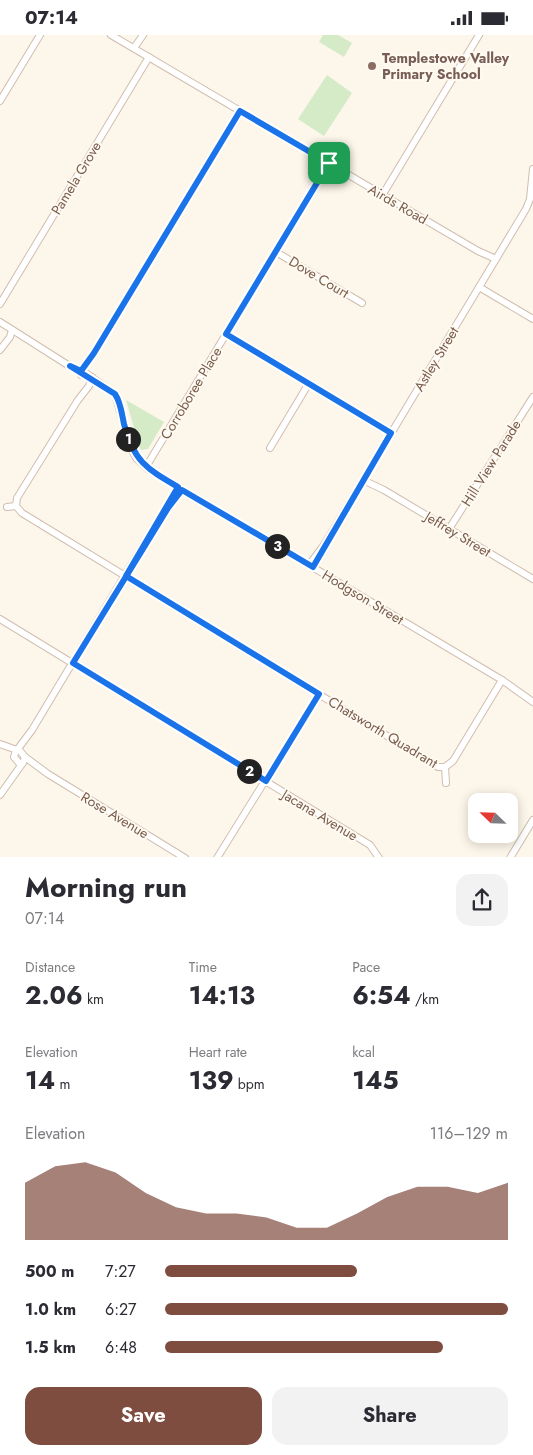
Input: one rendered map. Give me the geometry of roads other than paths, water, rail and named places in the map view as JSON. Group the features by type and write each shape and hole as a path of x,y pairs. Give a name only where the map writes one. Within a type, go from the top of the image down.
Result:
{"street":[{"path":"0,101 40,35"},
{"name":"Airds Road","path":"111,35 495,261"},
{"path":"134,48 143,35"},
{"path":"383,194 479,35"},
{"name":"Pamela Grove","path":"0,308 2,301 149,57"},
{"path":"82,372 240,111"},
{"name":"Corroboree Place","path":"146,467 329,163"},
{"name":"Astley Street","path":"311,566 529,204 533,169"},
{"name":"Dove Court","path":"276,252 362,303"},
{"path":"479,287 533,319"},
{"path":"0,323 11,332"},
{"path":"0,327 11,332"},
{"path":"0,349 11,332"},
{"name":"Hodgson Street","path":"11,332 82,372 117,397 131,448 146,467 502,680 533,702"},
{"path":"226,334 391,433"},
{"path":"7,507 16,506 18,498 90,379"},
{"path":"270,448 309,383"},
{"name":"Hill View Parade","path":"449,529 533,397"},
{"name":"Jeffrey Street","path":"364,478 533,579"},
{"path":"0,795 32,730 180,489"},
{"name":"Chatsworth Quadrant","path":"16,506 22,513 435,766 445,767 453,761 502,680"},
{"name":"Jacana Avenue","path":"0,619 370,845 379,857"},
{"path":"219,857 319,694"},
{"name":"Rose Avenue","path":"0,745 185,857"},
{"name":"Chatsworth Quadrant","path":"445,767 446,783"},
{"path":"510,857 533,820"}],"place":[{"name":"Templestowe Valley Primary School","path":"372,66"}]}
